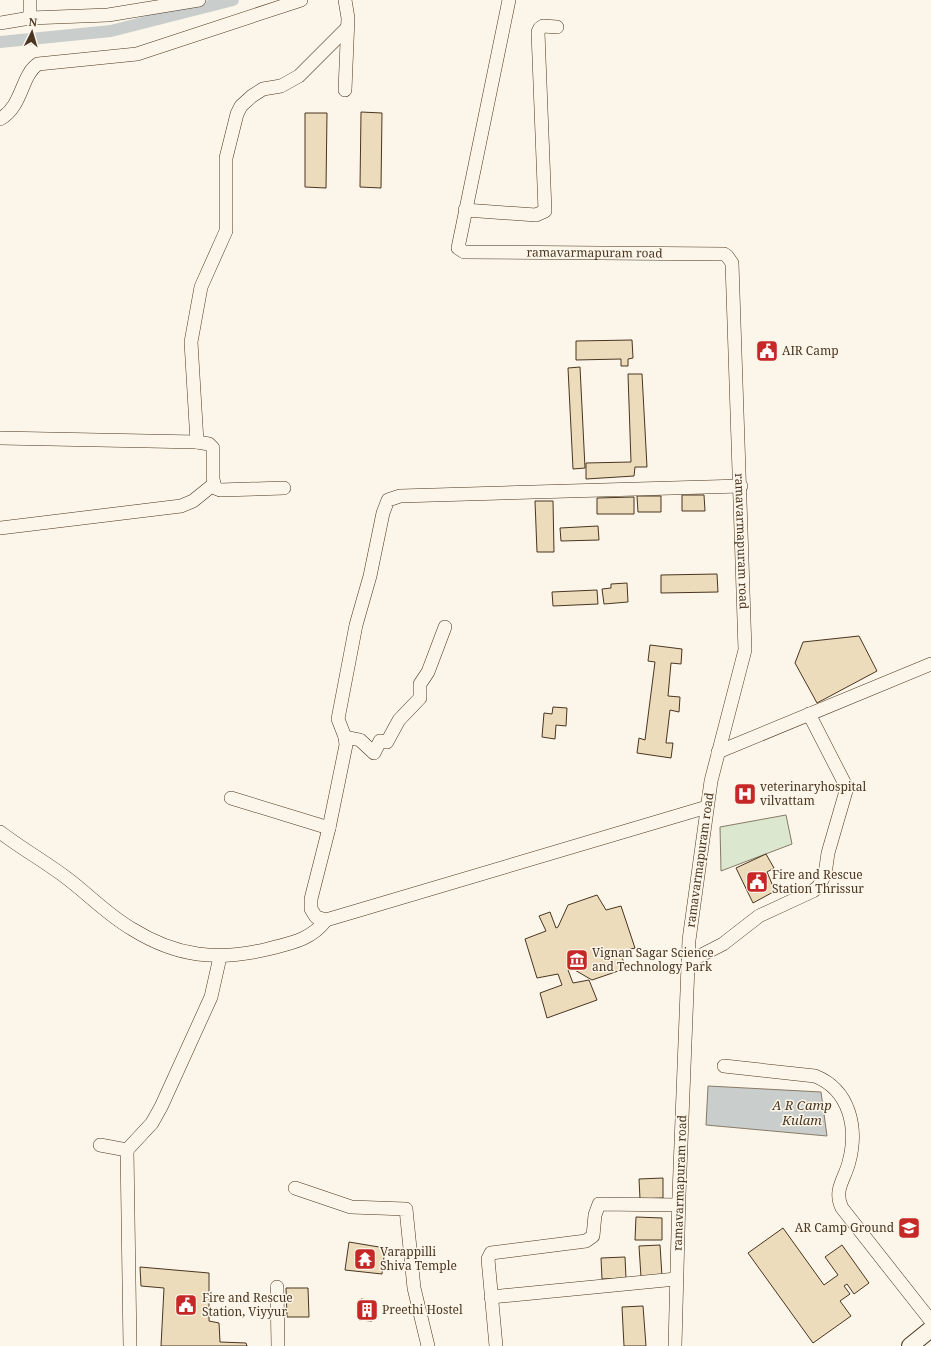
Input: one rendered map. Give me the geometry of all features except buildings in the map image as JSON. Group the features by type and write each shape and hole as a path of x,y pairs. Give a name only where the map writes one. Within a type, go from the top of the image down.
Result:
{"main road":[{"path":"910,1346 931,1329"}],"street":[{"path":"30,0 30,18"},
{"path":"0,22 30,18 108,15 199,0"},
{"path":"0,119 14,106 32,70 38,64 137,54 301,0"},
{"path":"344,90 348,9 346,0"},
{"name":"ramavarmapuram road","path":"509,0 458,248 464,252 724,254 732,263 737,419 741,486 745,650 718,752 707,807 689,940 678,1205 675,1346"},
{"path":"465,210 536,215 545,211 538,32 543,26 557,27"},
{"path":"197,442 191,342 200,286 226,232 226,158 237,114 241,106 263,89 281,86 299,76 347,28"},
{"path":"0,438 197,442 209,444 213,448 215,488 220,490 284,488"},
{"path":"0,528 181,506 193,501 214,484"},
{"path":"326,920 316,917 311,909 311,899 330,828 346,745 346,737 338,719 356,625 370,576 383,513 388,500 400,496 741,486"},
{"path":"346,737 360,740 374,753 380,741 387,742 399,720 409,707 414,705 420,698 420,684 428,672 445,627"},
{"path":"718,752 931,664"},
{"path":"688,962 723,944 759,916 813,891 823,881 828,853 846,791 846,786 809,714"},
{"path":"231,798 330,828"},
{"path":"0,832 68,879 132,930 168,947 202,955 220,957 244,955 287,945 312,935 326,920 707,807"},
{"path":"130,1346 127,1150 152,1123 161,1107 211,997 220,957"},
{"path":"724,1066 815,1076 827,1081 832,1086 845,1103 851,1117 853,1132 849,1163 839,1187 839,1201 842,1208 931,1321"},
{"path":"100,1145 127,1150"},
{"path":"295,1188 351,1207 406,1209 414,1288 428,1346"},
{"path":"496,1346 488,1259 491,1253 586,1241 593,1236 595,1215 600,1204 678,1205"},
{"path":"491,1297 676,1279"},
{"path":"277,1287 278,1346"}],"green space":[{"path":"786,815 792,844 721,871 720,827"}],"water":[{"name":"A R Camp Kulam","path":"708,1086 821,1092 827,1136 706,1125"}],"waterway":[{"path":"0,42 111,31 233,0"}],"place":[{"name":"AIR Camp","path":"767,351"},
{"name":"veterinaryhospital vilvattam","path":"745,794"},
{"name":"Fire and Rescue Station Thrissur","path":"757,882"},
{"name":"Vignan Sagar Science and Technology Park","path":"577,960"},
{"name":"AR Camp Ground","path":"909,1228"},
{"name":"Varappilli Shiva Temple","path":"365,1259"},
{"name":"Fire and Rescue Station, Viyyur","path":"186,1305"},
{"name":"Preethi Hostel","path":"367,1310"}]}
